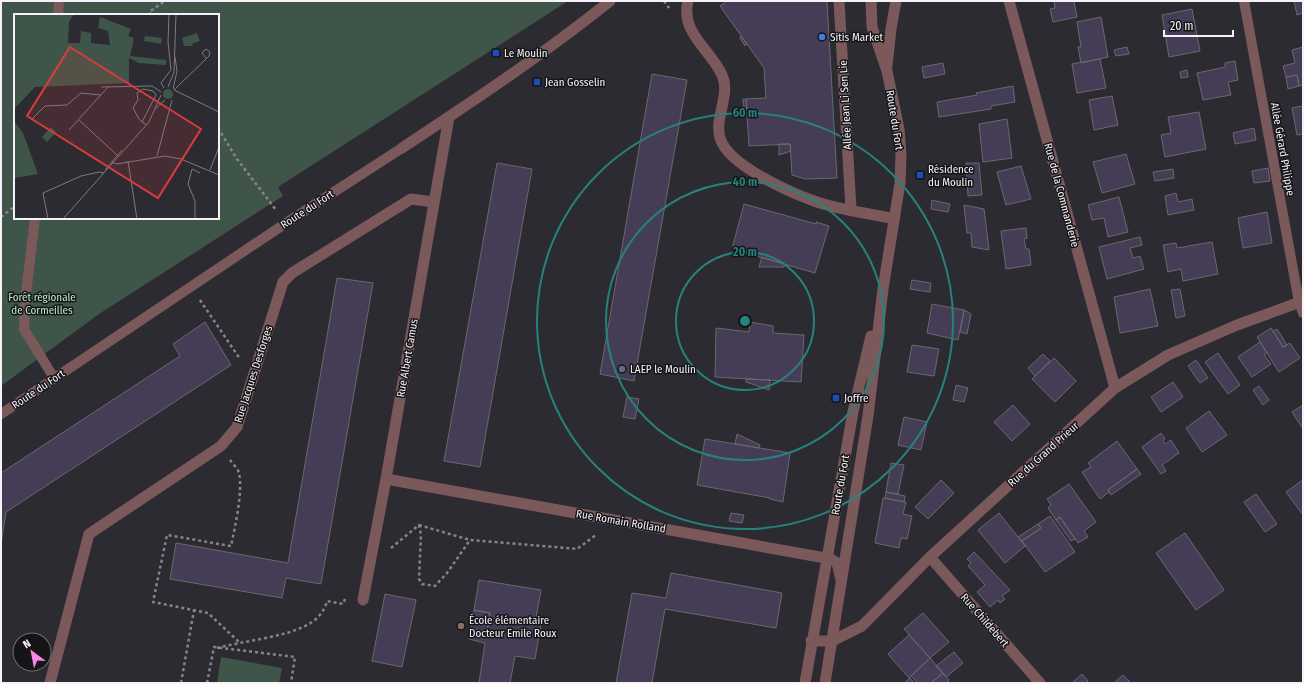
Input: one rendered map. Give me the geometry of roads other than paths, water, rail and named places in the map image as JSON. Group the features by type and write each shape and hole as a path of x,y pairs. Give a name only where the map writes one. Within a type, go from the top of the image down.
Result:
{"street":[{"name":"Route du Fort","path":"402,148 449,117 574,29 610,1"},
{"path":"688,1 686,7 688,24 693,34 723,77 723,100 718,129 720,140 731,157 752,171 814,201 894,219"},
{"name":"Allée Jean Li Sen Lie","path":"839,1 851,209"},
{"name":"Route du Fort","path":"825,680 868,416 883,288 900,183 901,155 899,129 887,71 872,27 871,1"},
{"name":"Route du Fort","path":"887,71 891,29 896,1"},
{"name":"Rue de la Commanderie","path":"1010,1 1115,388"},
{"name":"Rue Albert Camus","path":"363,600 386,479 449,117"},
{"name":"Rue Jacques Desforges","path":"50,683 89,534 221,446 237,427 283,282 292,273 410,199 434,202"},
{"name":"Route du Fort","path":"805,683 811,641 853,412 883,288"},
{"name":"Rue du Grand Prieur","path":"811,641 832,641 862,626 930,557 1115,388 1168,355 1237,325 1302,306"},
{"name":"Rue Romain Rolland","path":"386,479 826,558"},
{"name":"Rue Childebert","path":"930,557 1040,683"},
{"path":"826,558 837,563 841,581"}],"lane":[{"path":"58,14 59,1"},
{"name":"Allée Gérard Philippe","path":"1244,1 1302,306"},
{"name":"Route du Fort","path":"1,414 191,286 402,148"},
{"path":"35,219 25,302 24,329 54,378"}],"place":[{"name":"Sitis Market","path":"822,37"},
{"name":"Le Moulin","path":"496,53"},
{"name":"Jean Gosselin","path":"537,82"},
{"name":"Résidence du Moulin","path":"920,175"},
{"name":"LAEP le Moulin","path":"622,369"},
{"name":"Joffre","path":"836,398"},
{"name":"École élémentaire Docteur Emile Roux","path":"461,626"}],"park label":[{"name":"Forêt régionale de Cormeilles","path":"42,303"}]}
